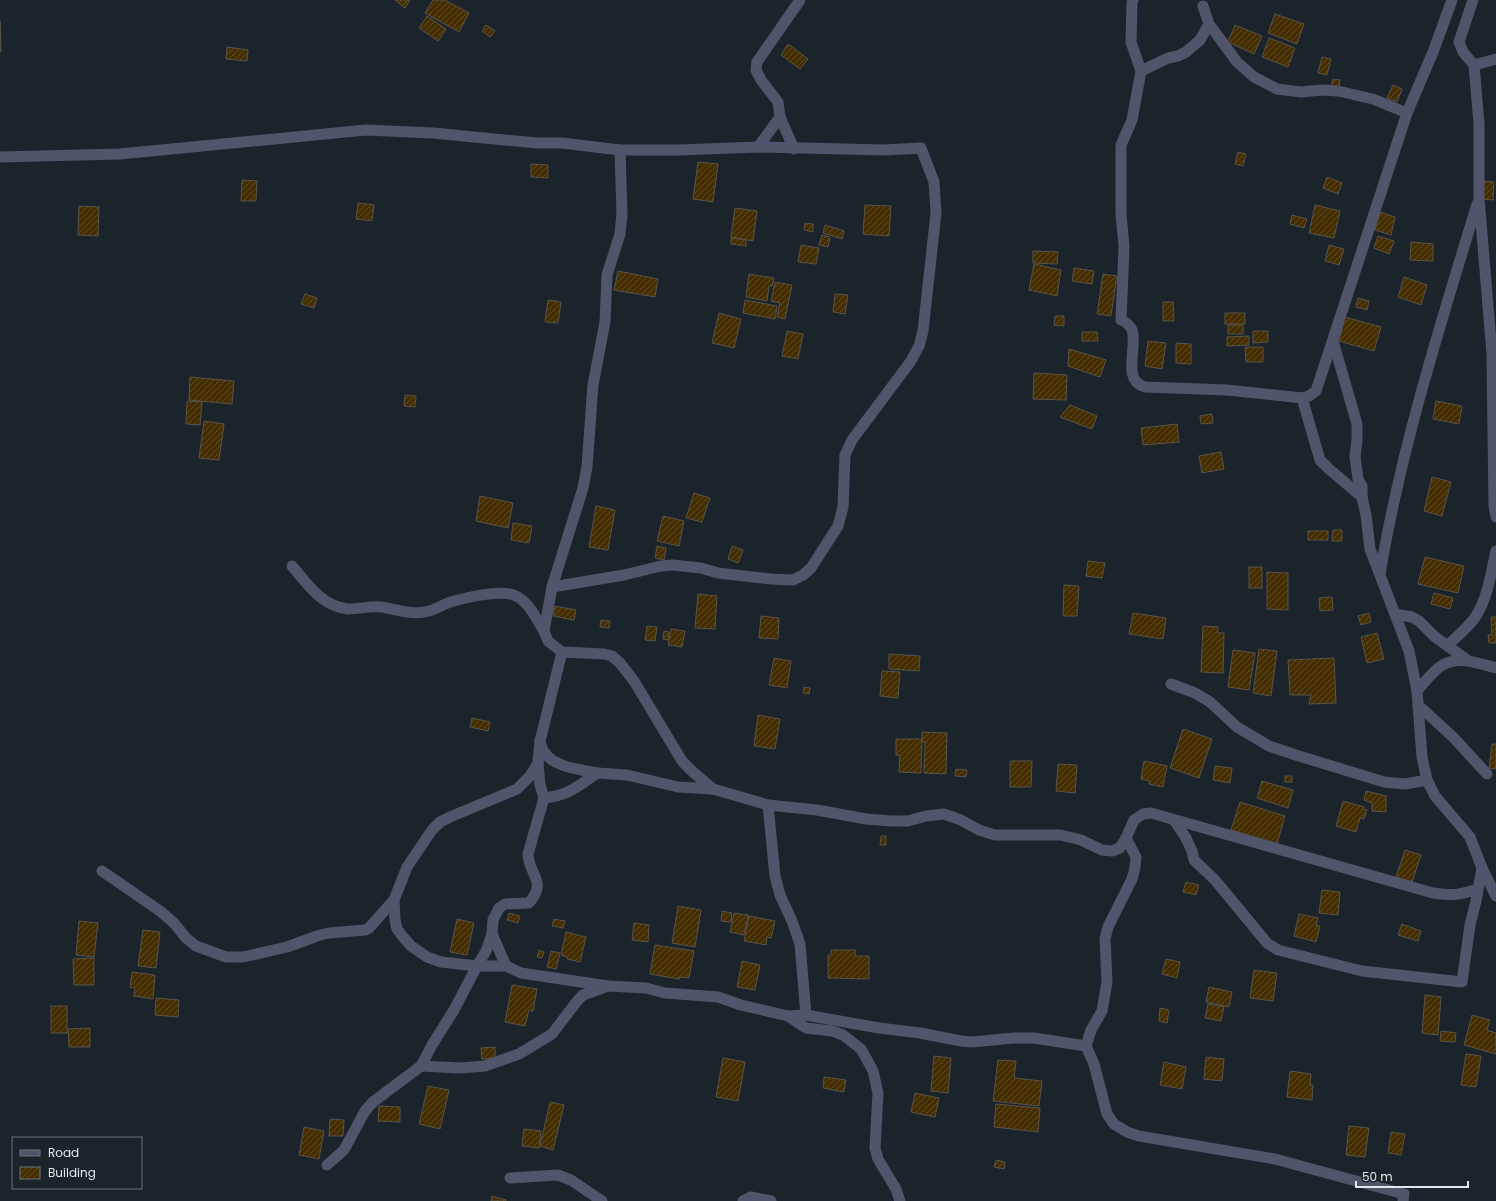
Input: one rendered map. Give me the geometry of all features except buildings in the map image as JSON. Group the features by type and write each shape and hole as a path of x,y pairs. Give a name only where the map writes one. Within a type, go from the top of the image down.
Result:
{"street":[{"path":"794,148 780,117 778,102 761,80 756,70 757,62 800,0"},
{"path":"1133,0 1131,42 1141,71 1132,120 1121,145 1121,214 1124,246 1121,320 1128,323 1132,331 1132,375 1140,386 1145,387 1227,390 1302,398 1309,396 1316,391 1407,113 1433,52 1452,0"},
{"path":"1473,0 1459,42 1464,52 1474,65 1479,124 1479,198 1492,354 1494,507 1496,517"},
{"path":"1203,6 1209,24 1236,62 1254,77 1277,89 1301,92 1322,90 1338,91 1373,99 1407,113"},
{"path":"1141,71 1168,58 1178,56 1186,52 1200,40 1209,24"},
{"path":"1474,65 1496,59"},
{"path":"758,147 780,117"},
{"path":"0,157 120,154 366,130 433,133 537,143 562,143 620,150 680,150 758,147 884,150 921,148 934,182 936,213 923,331 919,346 911,361 862,426 845,455 844,507 838,526 811,568 803,575 793,580 771,580 718,573 701,568 673,564 624,575 552,587"},
{"path":"544,631 552,587 583,488 587,467 593,385 606,322 607,275 620,234 622,214 620,150"},
{"path":"1379,576 1389,519 1430,358 1479,198"},
{"path":"1333,341 1357,424 1355,457 1358,478 1362,486 1362,497 1366,515 1370,549 1379,576 1409,651 1417,691 1422,756 1427,780 1436,796 1470,838 1482,868 1496,896"},
{"path":"1302,398 1320,460 1362,497"},
{"path":"1448,645 1475,617 1481,606 1486,595 1496,551"},
{"path":"292,566 318,596 330,604 348,609 375,606 411,613 421,613 431,611 453,601 499,592 508,592 524,600 544,631 548,641 562,652 604,654 612,656 620,663 634,680 682,761 713,789"},
{"path":"1395,614 1416,619 1434,636 1467,660"},
{"path":"327,1165 344,1150 365,1111 373,1102 421,1066 486,951 492,934 493,920 499,908 505,904 529,903 535,896 538,882 528,860 528,854 544,798 540,785 538,763 540,741 562,652"},
{"path":"1417,691 1440,666 1451,661 1467,660 1496,668"},
{"path":"1171,684 1195,693 1210,702 1237,728 1270,746 1384,782 1405,784 1427,780"},
{"path":"1418,706 1454,736 1486,774"},
{"path":"540,741 545,754 555,761 570,768 597,773 627,775 678,787 713,789 768,805 817,810 866,819 891,821 908,821 926,816 944,814 996,836 1061,835 1081,840 1102,850 1112,851 1120,848 1134,820 1143,814 1151,813 1433,892 1452,896 1461,895 1478,889"},
{"path":"102,871 160,911 174,923 186,938 196,946 230,958 244,957 293,946 320,934 329,932 365,930 369,928 394,900 407,867 432,830 440,822 517,790 530,776 538,763"},
{"path":"544,798 565,794 597,773"},
{"path":"768,805 775,876 780,895 792,921 800,944 806,1015"},
{"path":"1174,820 1186,838 1194,860 1216,880 1267,943 1278,950 1362,971 1462,982 1470,925 1482,868"},
{"path":"1126,838 1136,857 1135,868 1132,879 1108,927 1105,939 1107,982 1102,1011 1091,1030 1086,1046 1094,1064 1107,1114 1114,1124 1127,1132 1139,1136 1275,1159 1404,1194 1403,1201"},
{"path":"394,900 397,928 411,946 427,957 441,962 477,966 506,966 521,973 608,986 646,988 665,993 718,997 741,1005 788,1016 806,1015 961,1041 972,1042 1014,1038 1034,1038 1086,1046"},
{"path":"492,934 506,966"},
{"path":"421,1066 460,1068 485,1066 519,1054 552,1034 578,1000 583,996 608,986"},
{"path":"788,1016 806,1028 832,1031 843,1035 861,1049 873,1071 878,1093 875,1148 878,1159 896,1189 900,1201"},
{"path":"510,1178 558,1176 571,1180 602,1201"},
{"path":"743,1201 751,1197 771,1201"}]}
